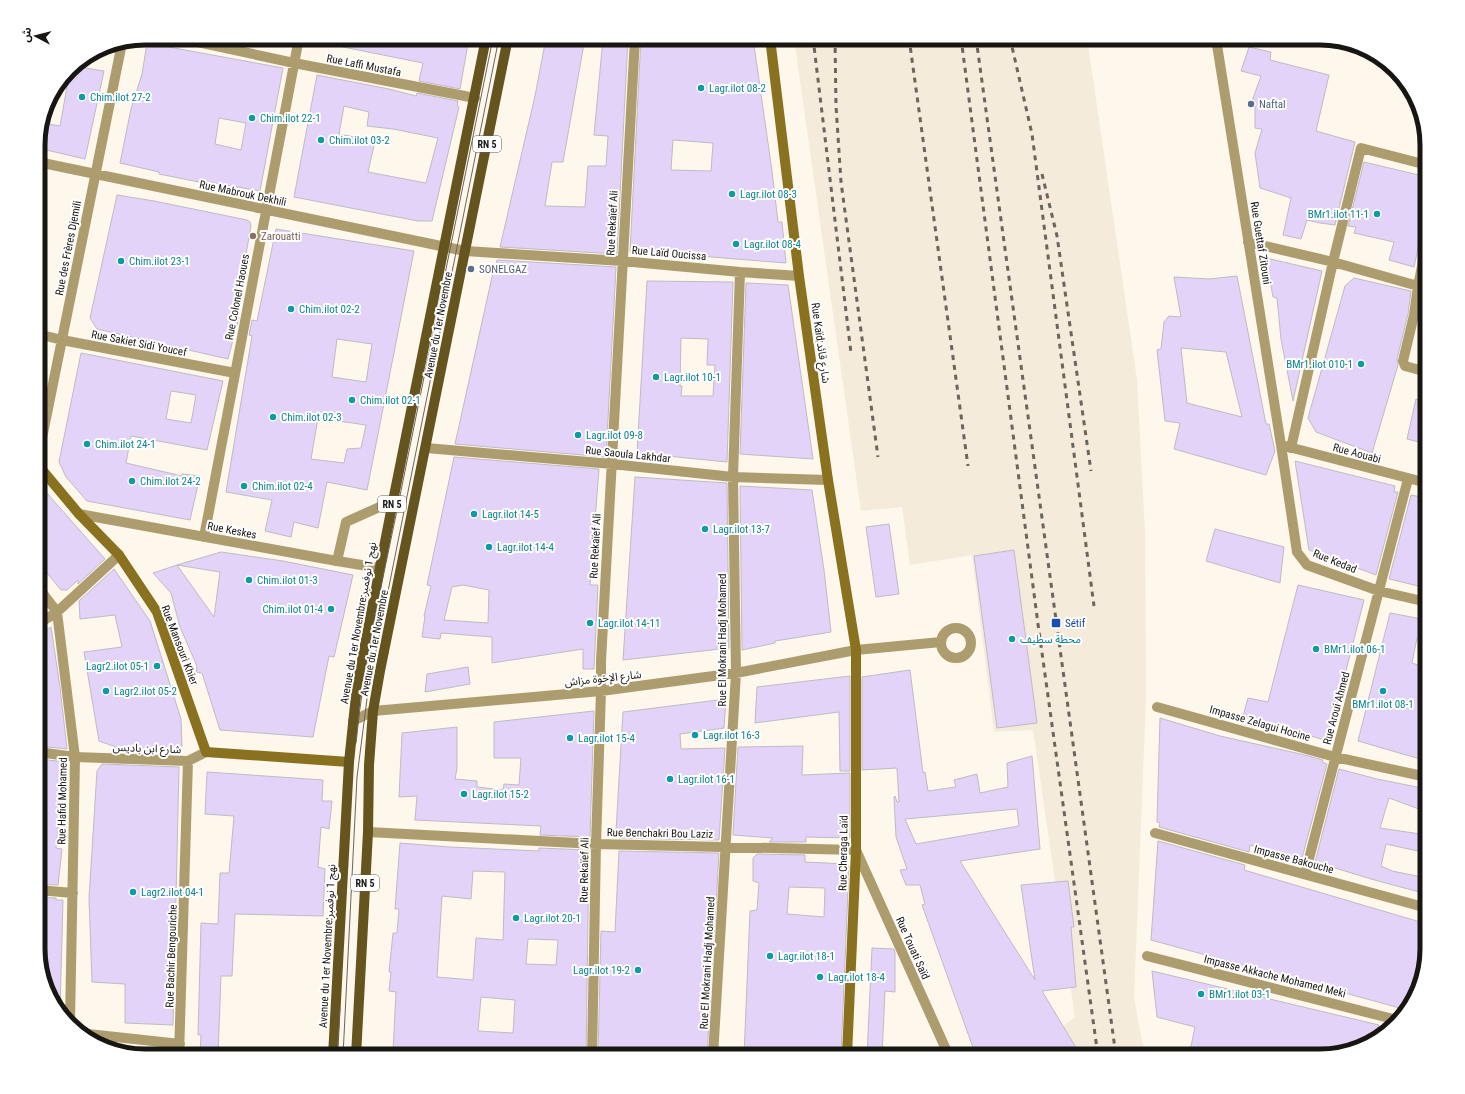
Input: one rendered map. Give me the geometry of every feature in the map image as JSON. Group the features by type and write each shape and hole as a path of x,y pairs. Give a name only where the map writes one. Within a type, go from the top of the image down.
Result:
{"main road":[{"name":"RN 5","path":"444,247 485,45"},
{"name":"Avenue du 1er Novembre","path":"373,711 507,45"},
{"name":"Avenue du 1er Novembre;نهج 1 نوفمبر","path":"333,1049 349,762 357,686 392,501 444,247"},
{"name":"RN 5","path":"356,1049 368,832 369,765 373,711"}],"street":[{"name":"Rue Laffi Mustafa","path":"210,45 294,64 475,98"},
{"name":"Rue Colonel Haoues","path":"204,536 298,45"},
{"name":"Rue Rekaïef Ali","path":"592,1049 596,844 602,691 601,661 635,45"},
{"name":"Rue Kaïd;شارع قائد","path":"771,45 800,276 828,480 856,650"},
{"name":"Rue Guettaf Zitouni","path":"1217,45 1248,242 1286,446"},
{"name":"Rue des Frères Djemili","path":"45,424 121,48"},
{"path":"1286,446 1361,148 1420,163"},
{"name":"Rue Mabrouk Dekhili","path":"45,164 465,251"},
{"path":"1248,242 1333,262 1418,286"},
{"name":"Rue Laïd Oucissa","path":"465,251 622,261 800,276"},
{"name":"Rue El Mokrani Hadj Mohamed","path":"713,1049 736,673 732,477 740,272"},
{"path":"1420,276 1414,315 1403,361 1405,366 1420,370"},
{"name":"Rue Sakiet Sidi Youcef","path":"45,336 235,373"},
{"name":"Rue Aouabi","path":"1286,446 1420,481"},
{"name":"Rue Kedad","path":"1286,446 1297,552 1307,565 1379,591 1420,600"},
{"name":"Rue Saoula Lakhdar","path":"426,448 612,464 732,477 828,480"},
{"name":"Rue Mansouri Khier","path":"45,473 79,514 119,555 157,612 206,752"},
{"name":"Rue Aroui Ahmed","path":"1304,874 1408,479"},
{"path":"337,561 346,522 392,501"},
{"name":"Rue Keskes","path":"79,514 380,568"},
{"path":"45,620 57,612 119,555"},
{"path":"45,596 57,612"},
{"name":"Rue Hafid Mohamed","path":"57,612 75,757 70,1015"},
{"name":"شارع الإخوة مزاش","path":"353,721 373,711 602,691 736,673 856,650 941,642"},
{"name":"Rue Cheraga Laïd","path":"847,1049 856,850 856,650"},
{"name":"Impasse Zelagui Hocine","path":"1157,707 1335,757 1420,775"},
{"path":"206,752 349,762"},
{"name":"شارع ابن باديس","path":"45,753 75,757 188,761 206,752"},
{"name":"Rue Bachir Bengouriche","path":"180,1049 188,761"},
{"name":"Rue Benchakri Bou Laziz","path":"368,832 596,844 856,850"},
{"name":"Impasse Bakouche","path":"1155,833 1420,906"},
{"name":"Rue Touati Saïd","path":"856,850 946,1049"},
{"path":"45,891 73,893"},
{"name":"Impasse Akkache Mohamed Meki","path":"1148,956 1392,1019"},
{"path":"93,1035 180,1044"}],"shaded area":[{"path":"795,45 1088,45 1137,380 1145,533 1146,698 1134,998 1144,1049 1063,1049 1059,1029 1075,1017 1033,730 994,732 972,555 910,565 902,507 861,511"}],"building":[{"name":"Chim.ilot 22-1","path":"147,45 158,45 283,68 260,191 209,182 209,184 159,174 159,172 120,163 131,109 142,74","holes":["219,118 246,123 241,150 215,144"]},
{"path":"333,45 468,45 460,89 419,81 423,63"},
{"path":"545,45 584,45 563,162 552,162 545,206 585,207 588,166 606,166 608,136 594,135 602,45 628,45 617,254 500,247 535,96"},
{"path":"641,45 754,45 778,222 782,222 786,263 687,255 660,254 660,256 630,252","holes":["673,140 713,143 711,171 671,170"]},
{"path":"1249,47 1271,52 1270,60 1329,75 1316,131 1355,142 1335,225 1307,220 1301,239 1283,235 1291,198 1260,188 1255,153 1262,129 1255,128 1255,105 1251,104 1261,76 1241,71"},
{"name":"Chim.ilot 27-2","path":"82,68 104,71 85,159 45,150 47,124 60,126 68,82 70,79"},
{"path":"317,75 389,89 416,96 417,93 458,101 457,106 459,107 432,221 418,221 294,197","holes":["344,106 369,112 367,126 393,129 438,138 426,183 368,172 375,141 339,134"]},
{"name":"BMr1.ilot 11-1","path":"1364,162 1420,175 1420,239 1414,267 1389,260 1394,242 1354,233 1356,227 1348,226"},
{"path":"117,195 154,201 247,220 250,222 251,226 235,316 239,317 228,359 97,329 90,318"},
{"path":"276,229 414,251 367,490 327,482 318,528 294,522 291,537 265,531 272,500 226,492 252,336 249,335 252,320 257,321","holes":["337,339 372,344 366,382 332,377","318,418 366,425 361,448 347,449 344,463 311,459"]},
{"path":"1266,258 1322,271 1293,401 1281,339 1277,298 1273,297"},
{"path":"497,260 616,267 606,457 455,444"},
{"path":"1237,276 1266,424 1269,424 1275,451 1266,475 1174,449 1180,423 1165,421 1157,350 1161,349 1164,322 1169,316 1181,317 1174,277 1209,279","holes":["1181,348 1226,352 1242,417 1187,403"]},
{"name":"BMr1.ilot 010-1","path":"1354,278 1411,291 1408,314 1397,359 1398,365 1372,453 1316,432 1308,418 1345,286"},
{"path":"647,281 733,282 727,462 637,453","holes":["681,338 708,339 707,365 715,365 713,396 681,396"]},
{"path":"746,283 788,285 813,459 740,454"},
{"path":"81,353 223,381 207,450 131,436 126,463 182,476 182,474 200,476 190,520 87,501 66,477 59,462","holes":["171,391 196,395 191,423 166,419"]},
{"path":"1416,399 1420,400 1420,442 1407,439"},
{"path":"454,457 599,469 590,585 598,585 594,669 583,669 583,649 492,663 492,637 441,633 440,639 422,637 424,616 431,586 427,585","holes":["463,585 489,590 488,623 444,620 452,587"]},
{"path":"1295,461 1395,486 1394,492 1398,492 1376,575 1309,550"},
{"path":"635,477 727,483 729,648 623,660"},
{"path":"740,486 812,490 824,570 831,632 775,641 775,643 742,650"},
{"path":"45,491 105,559 78,584 78,580 67,590 61,590 45,571"},
{"path":"1411,495 1420,497 1420,586 1389,579"},
{"path":"889,524 899,594 876,597 866,527"},
{"path":"1215,529 1284,547 1280,583 1206,561"},
{"name":"محطة سطيف","path":"1014,550 1037,723 997,728 974,556"},
{"path":"221,552 283,561 353,575 334,657 329,656 313,737 220,730 202,673 196,672 197,666 180,627 171,593 153,573 177,565","holes":["177,565 220,572 214,617"]},
{"path":"114,569 150,621 181,719 182,746 179,746 179,754 113,752 116,747 99,741 84,652 122,647 115,615 80,619 79,601"},
{"name":"BMr1.ilot 06-1","path":"1298,585 1364,600 1328,741 1243,716 1248,698 1268,702"},
{"name":"BMr1.ilot 08-1","path":"1390,613 1420,619 1420,639 1417,638 1412,663 1420,666 1420,759 1358,741"},
{"path":"51,627 67,749 45,747 45,631"},
{"path":"468,667 470,684 425,692 427,674"},
{"path":"910,670 923,773 925,772 928,791 956,787 954,780 977,774 980,793 1008,787 1007,763 1032,756 1040,849 960,861 1035,980 1021,885 1068,881 1074,927 1071,927 1076,987 1042,991 1077,1049 973,1049 922,905 925,904 920,885 906,885 900,870 907,869 896,837 894,797 895,796 897,802 899,802 897,768 862,770 862,677","holes":["1017,809 1019,826 916,844 905,819"]},
{"path":"850,676 850,771 840,771 839,712 755,723 757,687"},
{"path":"726,699 724,728 680,734 681,749 725,748 719,840 619,838 620,831 616,831 623,712"},
{"path":"594,711 590,837 540,835 541,826 415,820 417,796 399,797 402,733 457,727 457,768 455,779 477,781 477,787 503,790 504,784 519,785 521,758 494,758 494,722"},
{"path":"1160,718 1220,736 1305,755 1323,760 1322,762 1327,764 1301,862 1250,845 1249,852 1159,827 1160,823 1157,822"},
{"path":"803,746 802,775 850,773 850,838 806,837 806,842 769,842 773,838 733,835 738,747"},
{"path":"45,760 67,762 66,820 59,820 56,848 62,849 58,885 45,884"},
{"name":"Lagr2.ilot 04-1","path":"102,764 179,767 173,1025 125,1023 125,984 92,982 89,898 97,771"},
{"path":"1339,769 1377,779 1420,788 1420,809 1389,798 1380,828 1420,834 1420,851 1386,844 1381,866 1392,871 1420,877 1420,892 1315,862"},
{"path":"207,772 323,780 322,801 332,801 329,829 321,827 318,867 325,869 323,916 235,914 232,976 221,976 218,1049 200,1049 201,1035 198,1035 201,923 218,924 220,873 229,873 234,816 205,814"},
{"path":"1158,841 1245,865 1244,870 1420,922 1420,949 1417,975 1407,999 1400,1008 1151,940"},
{"path":"400,843 539,851 539,848 589,850 586,1049 393,1049 396,992 389,991 391,972 389,972 393,933 397,933 399,909 395,909","holes":["473,871 505,872 503,940 476,938 473,980 437,977 442,896 471,899","528,939 558,940 556,965 526,964","481,997 515,1000 513,1033 478,1031"]},
{"path":"619,851 719,853 707,1049 598,1049 601,931 615,932"},
{"path":"757,854 805,855 805,862 847,864 849,866 841,1049 744,1049 750,911 757,910 759,883 753,881 753,858","holes":["789,887 825,888 824,917 787,914"]},
{"path":"45,897 63,900 60,1002 48,975 45,955"},
{"path":"872,948 894,949 895,992 885,991 882,1049 867,1049"},
{"name":"BMr1.ilot 03-1","path":"1152,971 1379,1025 1377,1031 1364,1039 1352,1044 1333,1048 1190,1049 1195,1027 1157,1017"}],"tram line":[{"path":"356,743 371,638 492,45"},
{"path":"343,1049 357,777 368,691 498,45"},
{"path":"337,1049 340,1008"}],"railway":[{"path":"814,45 851,353"},
{"path":"835,45 836,106 841,182 878,457"},
{"path":"910,45 968,466"},
{"path":"962,45 1038,624 1097,1049"},
{"path":"977,45 1115,1049"},
{"path":"1012,45 1032,134 1094,606"},
{"path":"1042,174 1057,236 1091,471"}],"place":[{"name":"Lagr.ilot 08-2","path":"701,88"},
{"name":"Chim.ilot 27-2","path":"82,97"},
{"name":"Naftal","path":"1251,104"},
{"name":"Chim.ilot 22-1","path":"252,118"},
{"name":"Chim.ilot 03-2","path":"321,140"},
{"name":"Lagr.ilot 08-3","path":"732,194"},
{"name":"BMr1.ilot 11-1","path":"1377,214"},
{"name":"Zarouatti","path":"253,236"},
{"name":"Lagr.ilot 08-4","path":"736,244"},
{"name":"Chim.ilot 23-1","path":"121,261"},
{"name":"SONELGAZ","path":"471,269"},
{"name":"Chim.ilot 02-2","path":"291,309"},
{"name":"BMr1.ilot 010-1","path":"1361,364"},
{"name":"Lagr.ilot 10-1","path":"656,377"},
{"name":"Chim.ilot 02-1","path":"352,400"},
{"name":"Chim.ilot 02-3","path":"273,417"},
{"name":"Lagr.ilot 09-8","path":"578,435"},
{"name":"Chim.ilot 24-1","path":"87,444"},
{"name":"Chim.ilot 24-2","path":"132,481"},
{"name":"Chim.ilot 02-4","path":"244,486"},
{"name":"Lagr.ilot 14-5","path":"474,514"},
{"name":"Lagr.ilot 13-7","path":"705,529"},
{"name":"Lagr.ilot 14-4","path":"489,547"},
{"name":"Chim.ilot 01-3","path":"249,580"},
{"name":"Chim.ilot 01-4","path":"331,609"},
{"name":"Lagr.ilot 14-11","path":"590,623"},
{"name":"Sétif","path":"1056,623"},
{"name":"محطة سطيف","path":"1012,639"},
{"name":"BMr1.ilot 06-1","path":"1316,649"},
{"name":"Lagr2.ilot 05-1","path":"157,666"},
{"name":"Lagr2.ilot 05-2","path":"106,691"},
{"name":"BMr1.ilot 08-1","path":"1383,691"},
{"name":"Lagr.ilot 16-3","path":"695,735"},
{"name":"Lagr.ilot 15-4","path":"570,738"},
{"name":"Lagr.ilot 16-1","path":"670,779"},
{"name":"Lagr.ilot 15-2","path":"464,794"},
{"name":"Lagr2.ilot 04-1","path":"133,892"},
{"name":"Lagr.ilot 20-1","path":"516,918"},
{"name":"Lagr.ilot 18-1","path":"770,956"},
{"name":"Lagr.ilot 19-2","path":"638,970"},
{"name":"Lagr.ilot 18-4","path":"820,977"},
{"name":"BMr1.ilot 03-1","path":"1201,994"}]}
